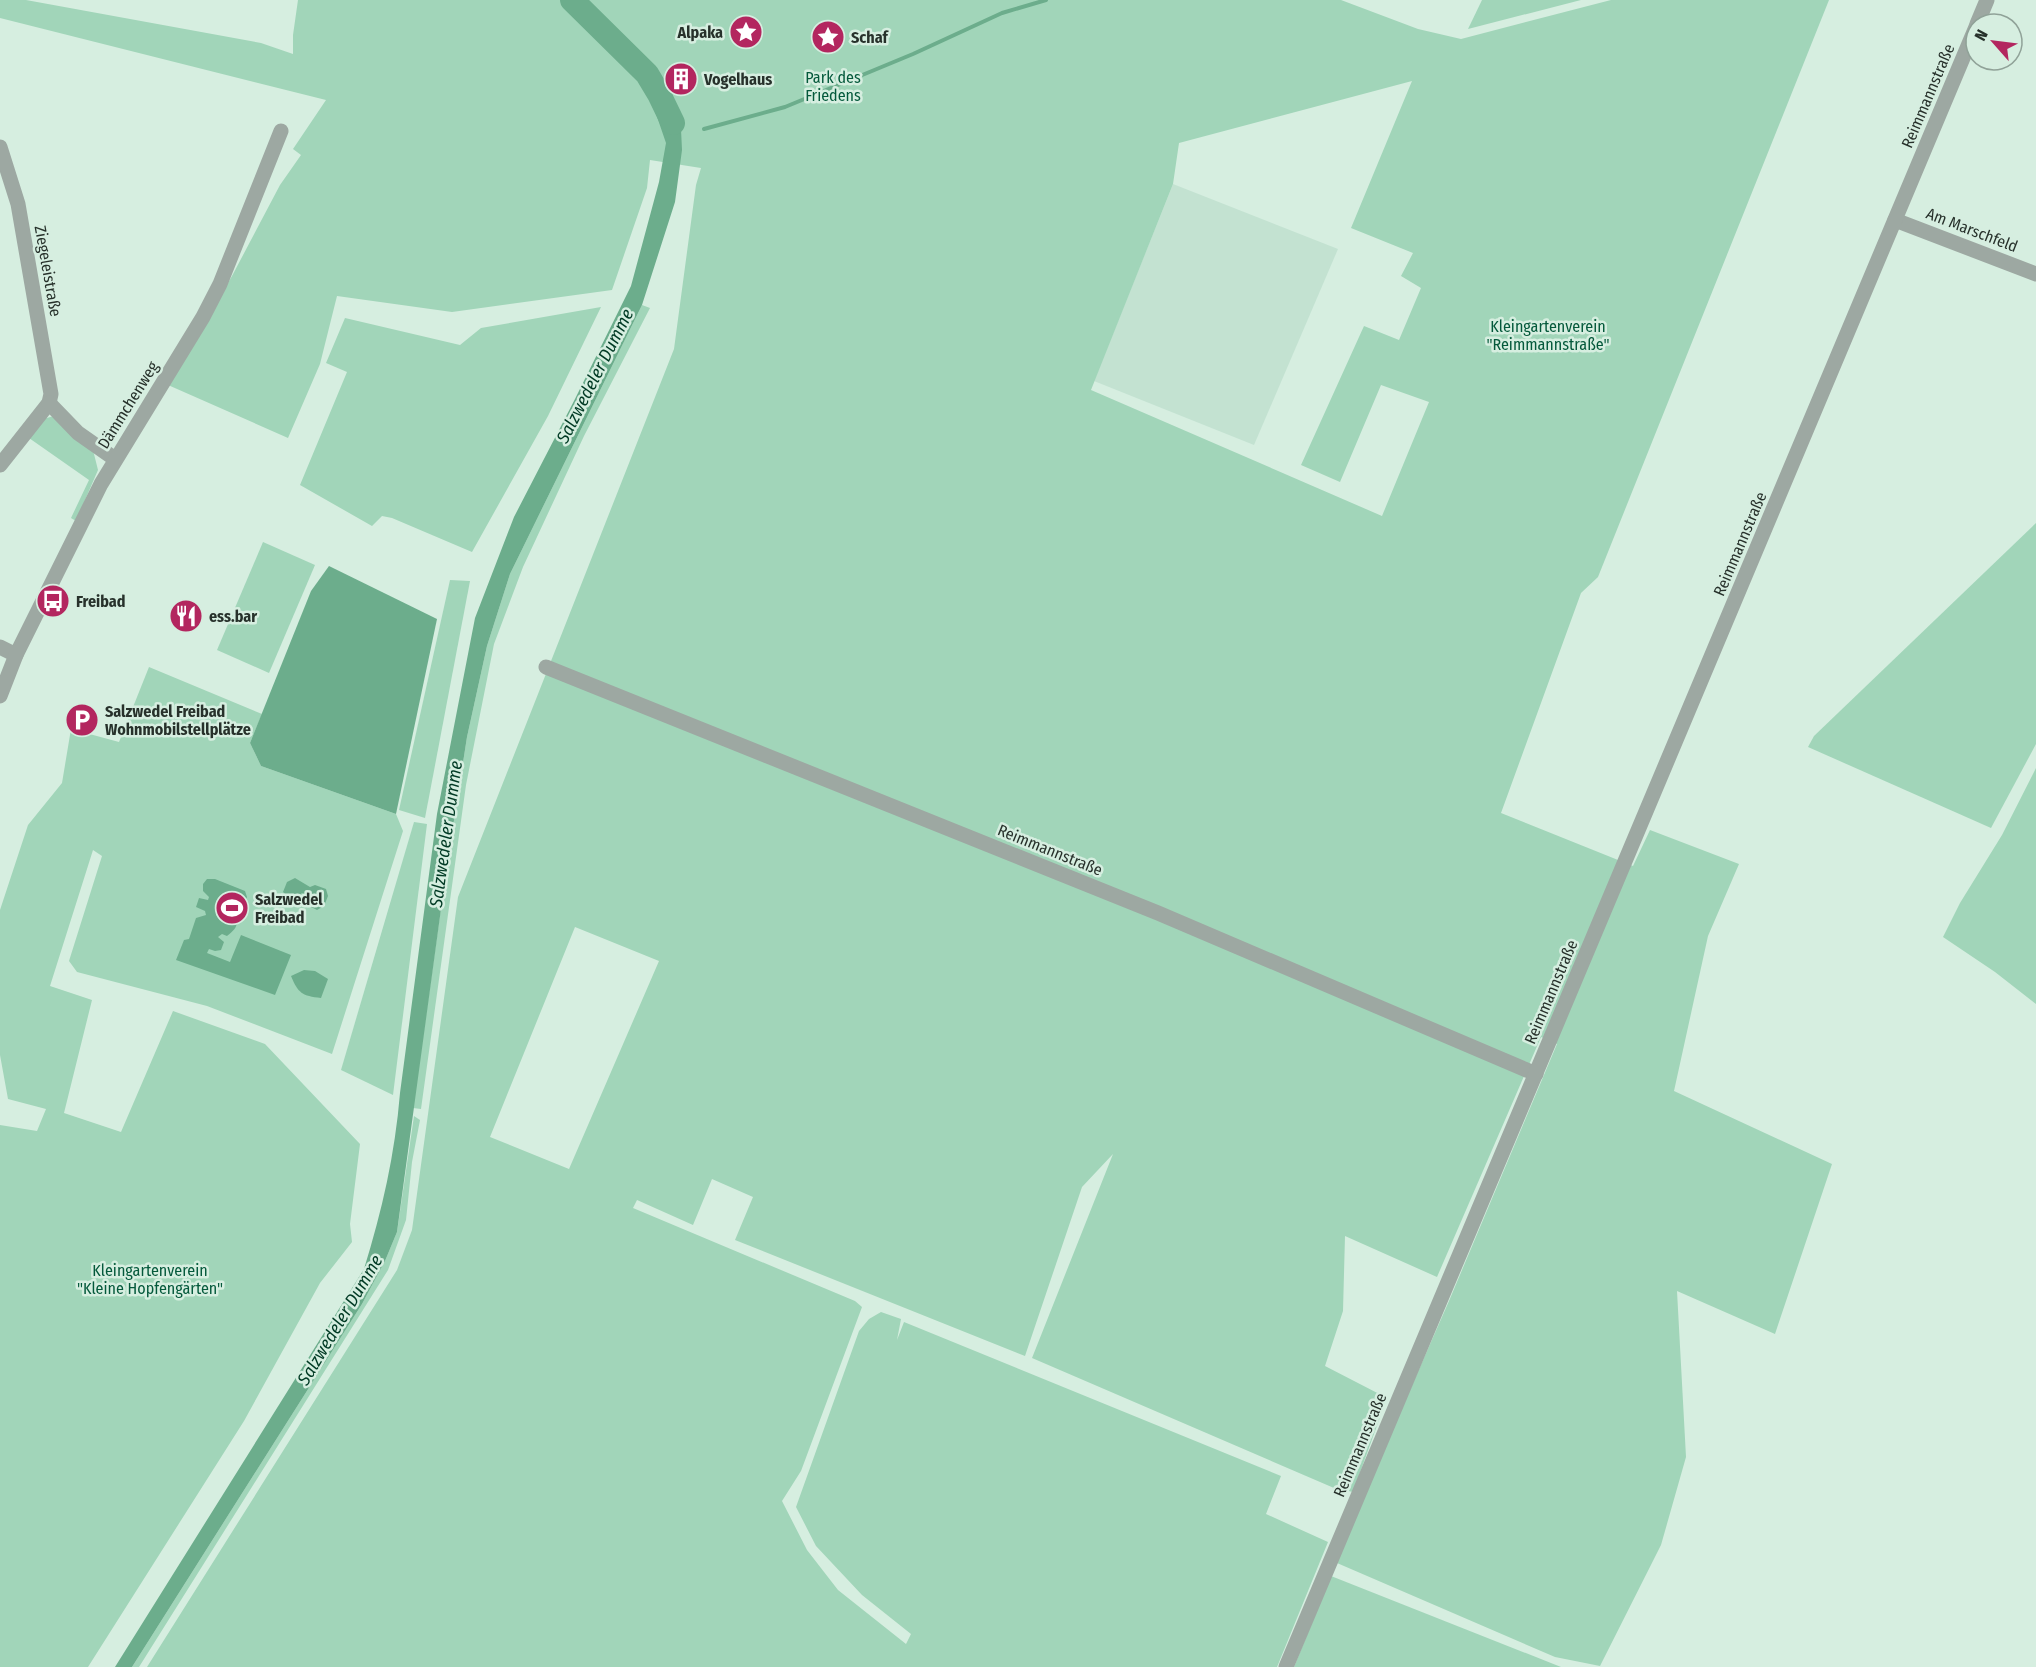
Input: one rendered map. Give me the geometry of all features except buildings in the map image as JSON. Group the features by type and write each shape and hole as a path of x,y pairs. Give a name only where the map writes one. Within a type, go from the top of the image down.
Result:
{"street":[{"name":"Reimmannstraße","path":"1286,1667 1964,57"},
{"name":"Dämmchenweg","path":"0,696 16,655 115,459 208,308 220,284 281,131"},
{"name":"Ziegeleistraße","path":"0,147 18,204 51,383 49,403"},
{"name":"Am Marschfeld","path":"1895,220 2036,274"},
{"path":"0,465 49,403 78,433 115,459"},
{"path":"0,647 16,655"},
{"name":"Reimmannstraße","path":"546,667 1158,913 1536,1074"}],"shaded area":[{"path":"1173,184 1338,249 1254,445 1094,381"}],"green space":[{"path":"0,0 26,0 261,43 293,54 298,0 1341,0 1418,29 1461,39 1611,0 1829,0 1598,577 1581,593 1501,813 1633,866 1650,830 1739,864 1708,936 1674,1091 1832,1164 1775,1334 1677,1291 1686,1457 1661,1545 1600,1666 1555,1657 1337,1563 1355,1515 1449,1301 1557,1044 1541,1037 1437,1277 1345,1236 1343,1311 1325,1366 1387,1398 1353,1492 1334,1488 1032,1358 1113,1154 1082,1187 1025,1356 735,1240 753,1197 712,1179 693,1225 637,1200 633,1208 855,1301 862,1307 801,1471 782,1501 807,1550 838,1590 906,1644 911,1634 862,1595 816,1546 796,1507 859,1331 869,1319 881,1312 901,1319 897,1340 904,1322 1281,1476 1266,1514 1328,1542 1277,1667 147,1667 397,1270 412,1230 458,897 674,349 696,185 701,168 650,160 647,188 612,290 452,312 337,296 320,364 288,438 168,385 232,276 280,185 301,155 293,149 326,100 0,18","holes":["1412,81 1351,228 1413,253 1401,276 1421,288 1399,340 1364,326 1301,465 1340,482 1381,385 1429,402 1382,516 1091,390 1173,184 1179,143","575,927 659,961 569,1169 490,1137"]},
{"path":"1482,0 1581,0 1468,29"},
{"path":"642,305 650,308 584,436 523,567 494,644 466,785 421,1109 413,1108 467,737 487,646 510,574"},
{"path":"601,307 548,416 472,552 392,518 382,516 372,526 300,485 347,372 326,363 345,318 460,345 481,328"},
{"path":"54,416 93,450 98,470 76,521 71,518 89,480 29,438 43,419"},
{"path":"2036,523 2036,744 1991,828 1808,747 1814,736"},
{"path":"263,542 315,565 269,673 217,650"},
{"path":"450,580 470,581 425,818 399,810"},
{"name":"Kleingartenverein \"Kleine Hopfengärten\"","path":"149,667 262,714 250,743 261,766 396,814 403,831 332,1054 207,1006 77,972 69,961 102,856 93,850 50,986 92,1000 64,1113 121,1132 173,1011 265,1044 360,1144 350,1224 352,1242 320,1283 244,1421 88,1667 0,1667 0,1125 37,1131 46,1109 8,1099 0,1055 0,910 28,825 62,783 71,729 119,742"},
{"path":"2036,768 2036,1004 1995,972 1943,937 1960,903 2002,835"},
{"path":"414,822 427,824 393,1095 341,1070"},
{"path":"414,1116 420,1120 412,1162 406,1220 388,1270 139,1667 132,1667 362,1304 385,1261 397,1232"},
{"path":"1331,1576 1561,1667 1294,1667"}],"water":[{"name":"Salzwedeler Dumme","path":"661,89 681,129 682,150 675,202 642,305 510,574 487,646 467,737 447,865 397,1232 385,1261 362,1304 132,1667 115,1667 364,1269 377,1226 395,1138 437,814 475,618 514,517 631,286 659,182 666,143 653,105"},
{"path":"329,566 437,619 396,814 261,766 250,743 311,591"},
{"path":"295,878 310,887 315,885 326,889 328,896 324,906 317,910 309,906 306,895 302,893 293,901 283,892 287,882"},
{"path":"207,879 215,879 245,891 247,897 243,907 230,908 230,912 236,916 237,925 227,936 222,934 218,937 224,942 221,950 209,949 207,953 230,962 241,935 291,955 275,995 176,960 184,940 189,939 196,918 206,915 205,911 196,907 199,898 208,900 209,897 203,891 203,884"},
{"path":"304,970 315,971 328,979 321,998 305,995 296,986 291,976"}],"waterway":[{"name":"Salzwedeler Dumme","path":"572,0 647,74 673,123"},
{"path":"704,129 785,107 913,54 1002,13 1046,0"}],"place":[{"name":"Alpaka","path":"746,32"},
{"name":"Schaf","path":"828,37"},
{"name":"Vogelhaus","path":"681,79"},
{"name":"Freibad","path":"53,601"},
{"name":"ess.bar","path":"186,616"},
{"name":"Salzwedel Freibad Wohnmobilstellplätze","path":"82,720"},
{"name":"Salzwedel Freibad","path":"232,908"}],"park label":[{"name":"Park des Friedens","path":"833,86"},
{"name":"Kleingartenverein \"Reimmannstraße\"","path":"1548,335"}]}
